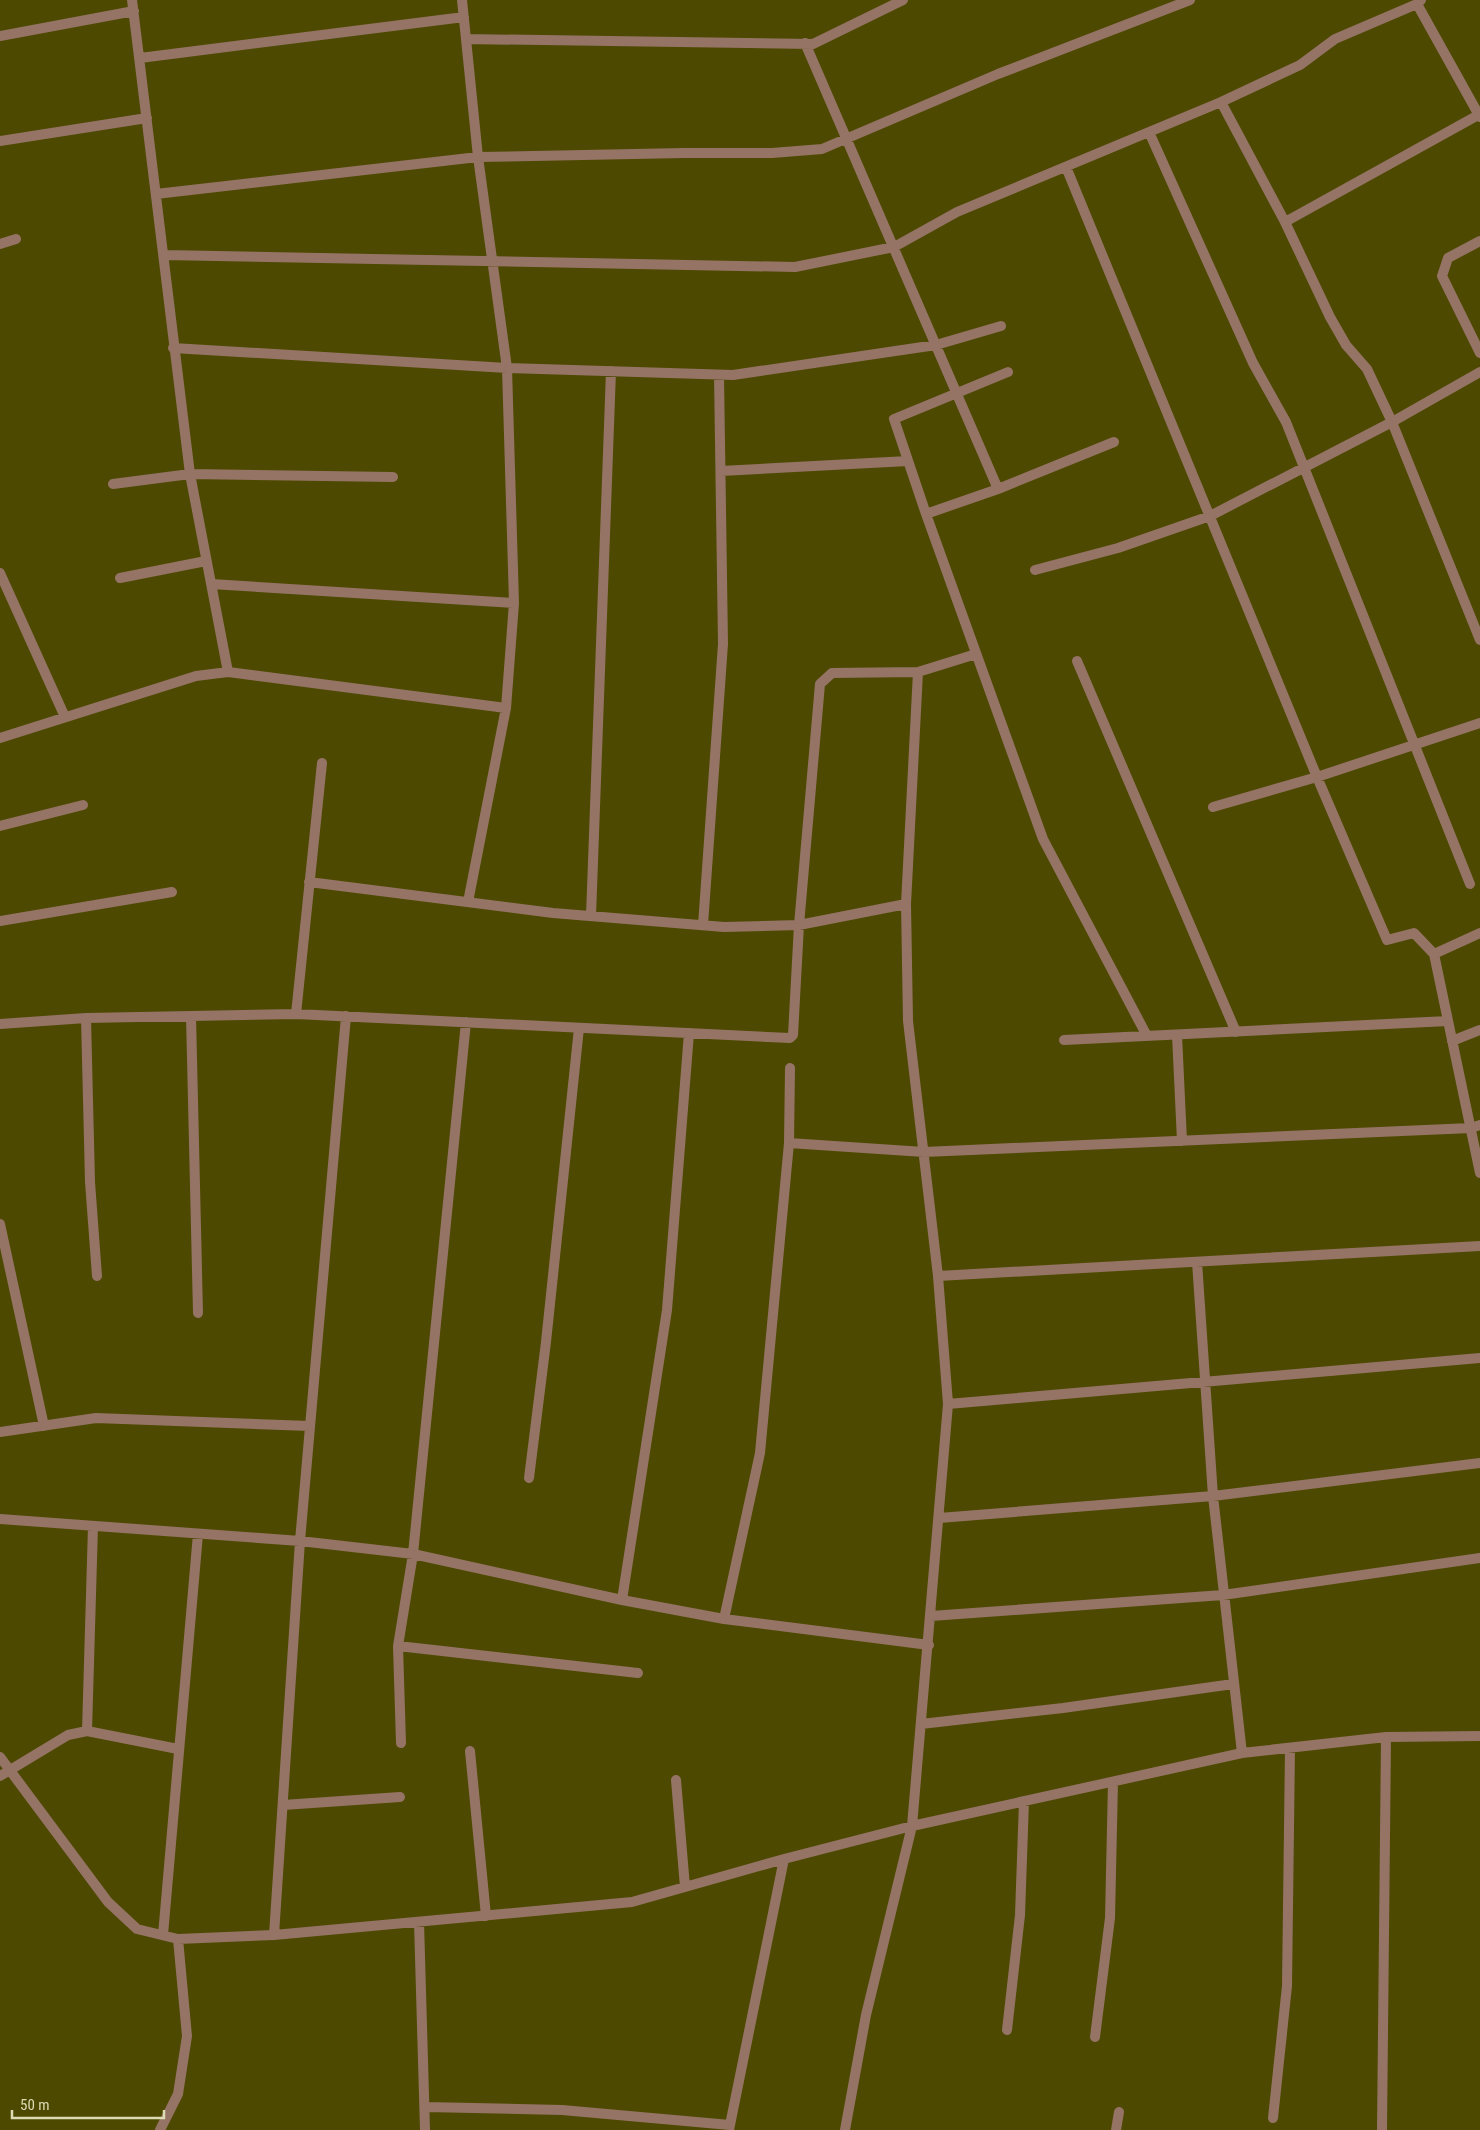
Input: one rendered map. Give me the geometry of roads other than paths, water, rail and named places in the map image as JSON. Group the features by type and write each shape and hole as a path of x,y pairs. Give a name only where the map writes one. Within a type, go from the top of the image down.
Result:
{"street":[{"path":"462,0 478,157 507,368 514,603 506,708 468,902"},
{"path":"156,194 478,157 684,153 772,154 822,148 847,140 998,74 1190,0"},
{"path":"466,39 813,44 896,1"},
{"path":"164,255 795,267 894,247 957,212 1220,102 1300,65 1335,39 1419,2 1480,115 1285,222"},
{"path":"0,36 133,5 190,474 228,672"},
{"path":"140,58 464,17"},
{"path":"805,43 998,489"},
{"path":"1220,102 1285,222 1330,317 1346,345 1366,369 1392,422 1480,640"},
{"path":"0,141 147,118"},
{"path":"1149,132 1253,363 1286,422 1470,884"},
{"path":"1066,167 1317,777 1387,940 1414,933 1434,954 1452,1042 1475,1126 1480,1173"},
{"path":"0,244 16,239"},
{"path":"1480,242 1448,258 1442,276 1480,353"},
{"path":"174,348 507,368 733,375 936,345 1001,326"},
{"path":"591,916 611,371"},
{"path":"1008,372 894,419 926,514 1043,839 1146,1036"},
{"path":"1035,570 1118,548 1210,516 1392,422 1480,372"},
{"path":"703,925 723,644 719,375"},
{"path":"926,514 998,489 1114,442"},
{"path":"720,471 908,461"},
{"path":"112,484 190,474 393,477"},
{"path":"120,578 206,561"},
{"path":"0,573 65,717"},
{"path":"211,584 514,603"},
{"path":"0,1024 86,1018 296,1014 790,1038 792,1035 799,925 820,684 832,673 918,672 976,654"},
{"path":"1078,661 1236,1032"},
{"path":"0,738 196,676 228,672 506,708"},
{"path":"845,2130 866,2014 912,1826 948,1404 938,1276 908,1021 906,904 918,672"},
{"path":"1213,807 1317,777 1480,723"},
{"path":"296,1014 322,763"},
{"path":"0,826 83,805"},
{"path":"309,882 591,916 703,925 799,925 906,904"},
{"path":"0,921 172,892"},
{"path":"1434,954 1480,933"},
{"path":"191,1016 198,1313"},
{"path":"274,1935 300,1541 346,1016"},
{"path":"86,1018 90,1182 97,1276"},
{"path":"1064,1040 1448,1021"},
{"path":"401,1743 398,1646 413,1554 466,1022"},
{"path":"529,1478 546,1342 579,1028"},
{"path":"1452,1042 1480,1030"},
{"path":"622,1600 667,1310 689,1033"},
{"path":"1177,1035 1182,1141"},
{"path":"724,1619 760,1453 789,1143 790,1068"},
{"path":"789,1143 924,1152 1475,1126"},
{"path":"0,1224 44,1426"},
{"path":"938,1276 1480,1246"},
{"path":"1197,1262 1214,1496 1223,1594 1242,1753"},
{"path":"948,1404 1480,1358"},
{"path":"0,1432 96,1418 310,1426"},
{"path":"939,1518 1214,1496 1480,1463"},
{"path":"0,1520 300,1541 413,1554 622,1600 724,1619 929,1644"},
{"path":"87,1731 93,1526"},
{"path":"163,1935 198,1534"},
{"path":"931,1616 1223,1594 1480,1558"},
{"path":"398,1646 638,1673"},
{"path":"922,1724 1063,1708 1233,1684"},
{"path":"0,1776 68,1735 87,1731 178,1749"},
{"path":"0,1757 108,1902 137,1929 178,1939 274,1935 632,1902 784,1859 912,1826 1242,1753 1386,1737 1480,1736"},
{"path":"1382,2130 1386,1737"},
{"path":"1273,2118 1287,1986 1290,1748"},
{"path":"470,1751 486,1916"},
{"path":"676,1780 685,1886"},
{"path":"1094,2037 1110,1918 1113,1782"},
{"path":"283,1805 400,1797"},
{"path":"1007,2030 1020,1915 1024,1801"},
{"path":"425,2107 562,2110 730,2128 784,1859"},
{"path":"419,1922 425,2130"},
{"path":"160,2130 178,2094 187,2036 178,1939"},
{"path":"1116,2130 1119,2112"}]}
